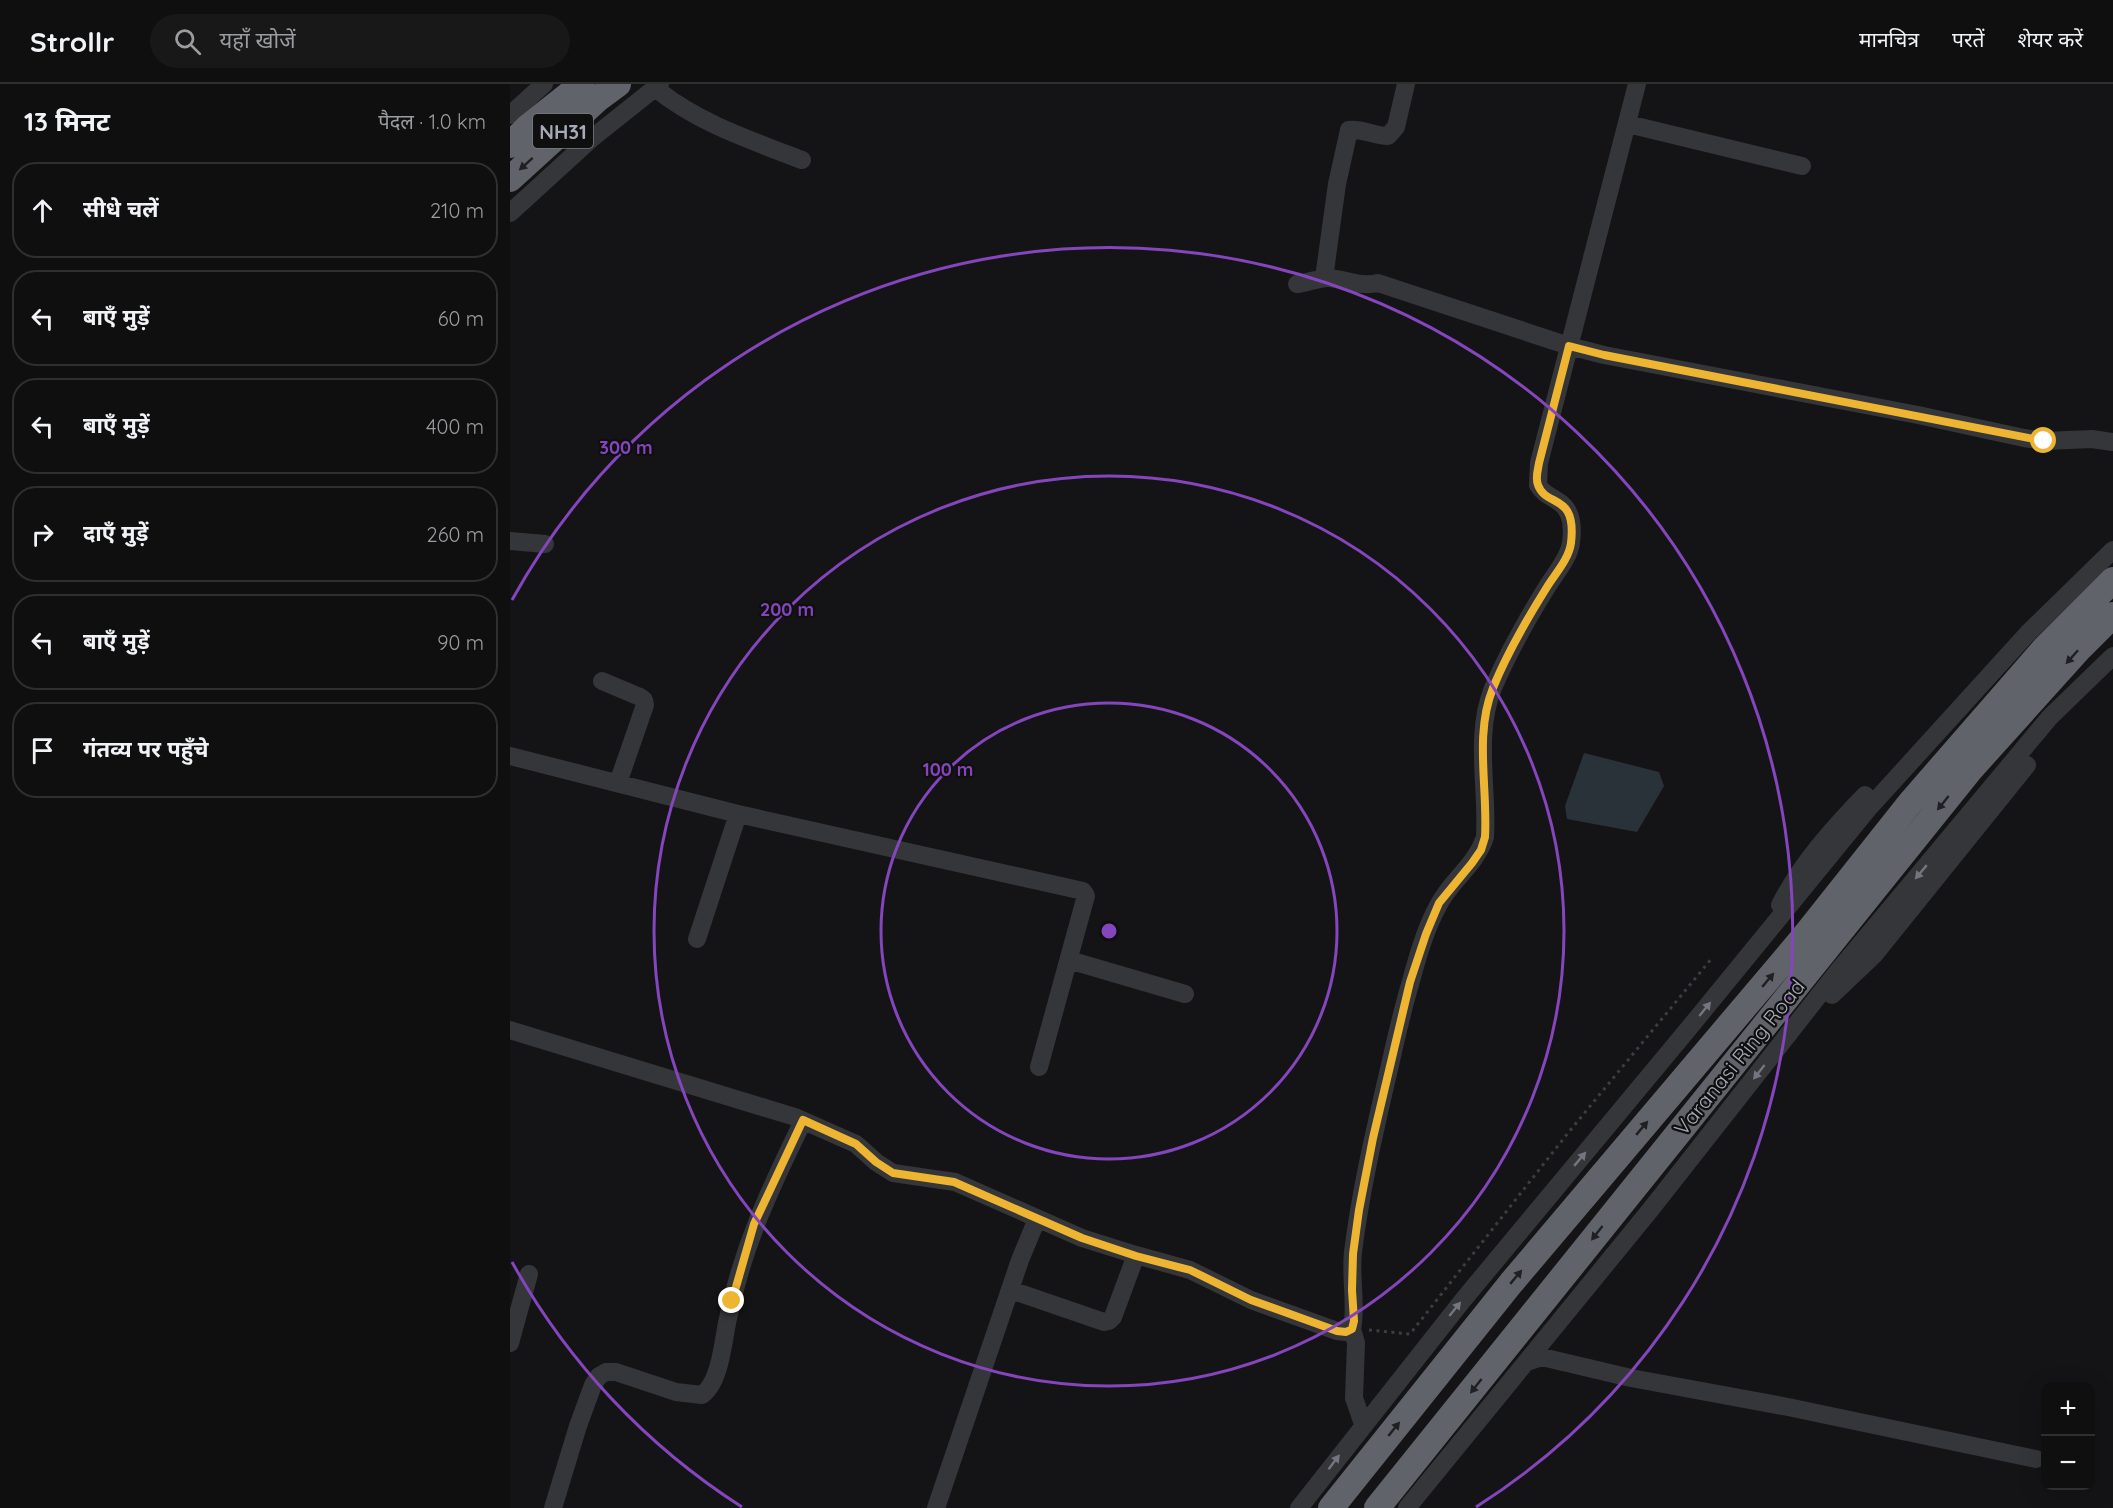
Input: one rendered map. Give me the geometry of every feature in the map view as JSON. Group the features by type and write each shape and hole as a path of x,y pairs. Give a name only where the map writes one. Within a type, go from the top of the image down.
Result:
{"highway":[{"name":"NH31","path":"510,145 528,127 582,84"},
{"name":"NH31","path":"510,179 599,98 618,84"},
{"path":"1331,1508 1511,1283 1802,939 1910,803 2044,649 2113,580"},
{"name":"Varanasi Ring Road","path":"1377,1508 1970,770 2079,649 2113,615"}],"street":[{"path":"510,115 544,84"},
{"path":"1324,278 1337,184 1348,130 1357,129 1374,136 1388,136 1396,127 1406,84"},
{"path":"1363,1424 1354,1398 1356,1343 1352,1329 1354,1321 1353,1254 1377,1119 1410,982 1426,934 1439,903 1472,863 1481,850 1485,837 1484,749 1486,710 1492,690 1524,626 1566,556 1571,543 1570,517 1567,508 1541,491 1537,476 1628,124 1636,84"},
{"path":"510,213 591,139 657,86 674,104 728,132 802,160"},
{"path":"1628,124 1802,166"},
{"path":"1296,284 1324,278 1365,285 1383,284 1569,346 1604,355 1918,415 2024,438 2044,441 2092,439 2113,442"},
{"path":"510,541 545,544"},
{"path":"1299,1508 1463,1300 1868,809 2028,633 2113,549"},
{"path":"1407,1508 1651,1209 1838,971 2054,713 2113,656"},
{"path":"602,681 640,697 644,700 645,705 618,783"},
{"path":"510,756 738,814 1083,891 1086,896 1040,1067"},
{"path":"697,939 738,814"},
{"path":"1069,960 1185,994"},
{"path":"510,1030 803,1120 856,1144 876,1162 893,1173 954,1182 1082,1238 1136,1256 1190,1270 1251,1300 1337,1331 1346,1332 1352,1329"},
{"path":"553,1508 578,1426 598,1376 606,1372 616,1372 676,1392 694,1395 702,1395 713,1383 724,1345 732,1301 754,1224 803,1120"},
{"path":"936,1508 1036,1219"},
{"path":"1011,1290 1104,1322 1109,1321 1113,1317 1136,1256"},
{"path":"510,1343 529,1274"},
{"path":"1527,1362 1542,1357 1631,1378 1799,1409 2036,1459"}],"path":[{"path":"1352,1329 1410,1334 1568,1133 1712,958"}],"shaded area":[{"path":"1584,753 1659,772 1664,786 1637,832 1567,819 1565,806"}],"route":[{"path":"732,1301 754,1224 803,1120 856,1144 876,1162 893,1173 954,1182 1082,1238 1136,1256 1155,1259 1190,1270 1267,1307 1337,1331 1346,1332 1352,1329 1354,1321 1353,1254 1359,1210 1373,1138 1410,982 1439,903 1472,863 1481,850 1485,837 1484,749 1486,710 1492,690 1524,626 1566,556 1571,543 1570,517 1567,508 1541,491 1537,476 1569,346 1604,355 2044,441"}]}
